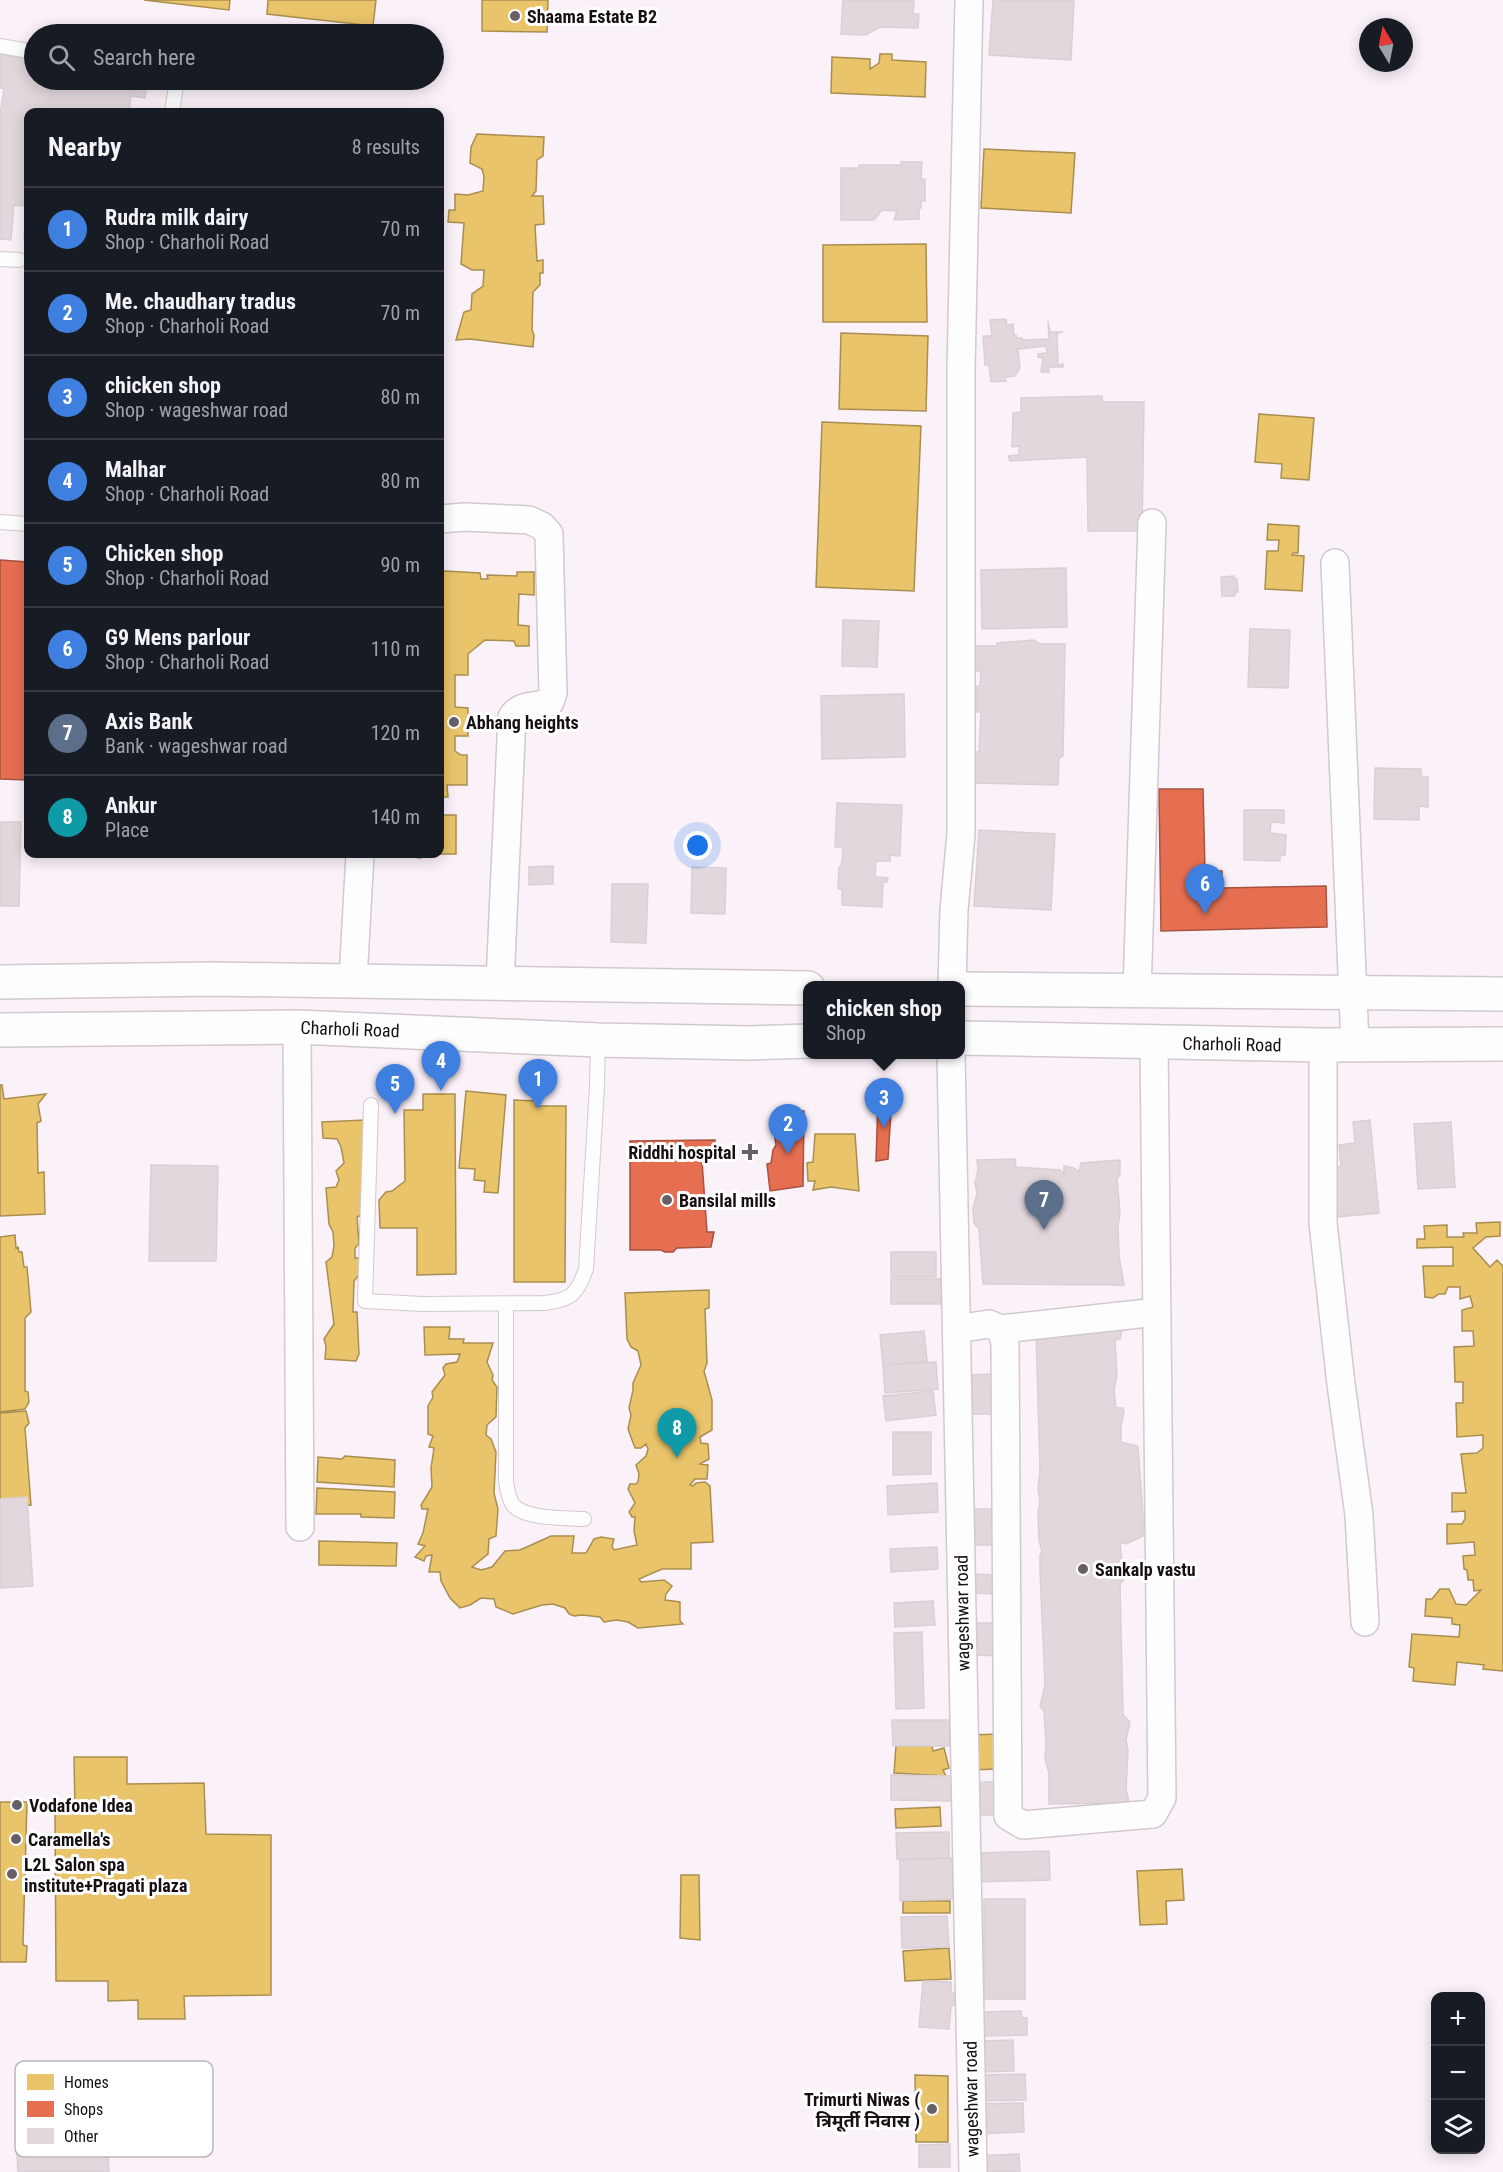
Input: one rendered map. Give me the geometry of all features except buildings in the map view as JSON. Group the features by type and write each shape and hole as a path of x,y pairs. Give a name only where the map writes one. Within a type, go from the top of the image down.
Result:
{"street":[{"path":"952,981 954,910 961,834 961,370 969,0"},
{"path":"444,519 465,517 529,520 542,526 549,534 553,693 550,702 527,706 517,710 512,717 500,983"},
{"path":"1137,992 1152,523"},
{"path":"1335,563 1352,993 1339,1045 1323,1223 1341,1384 1359,1515 1365,1622"},
{"path":"353,980 360,858"},
{"path":"0,982 353,980 803,988"},
{"path":"126,1028 128,981"},
{"path":"965,989 1503,994"},
{"path":"297,1027 300,1527"},
{"name":"Charholi Road","path":"0,1030 297,1027 598,1040 750,1043 803,1041"},
{"name":"Charholi Road","path":"965,1038 1154,1043 1503,1044"},
{"path":"1001,1329 1005,1343 1008,1816 1023,1826 1153,1814 1162,1798 1154,1043"},
{"name":"wageshwar road","path":"951,1059 973,2172"},
{"path":"957,1329 989,1324 1001,1329 1157,1312"}],"lane":[{"path":"0,46 24,50"},
{"path":"173,108 175,90"},
{"path":"0,259 19,260"},
{"path":"0,522 24,524"},
{"path":"371,1105 365,1301 506,1304 563,1301 580,1284 586,1269 598,1040"},
{"path":"506,1304 506,1481 508,1492 514,1505 524,1512 540,1516 584,1519"}],"place":[{"name":"Shaama Estate B2","path":"515,16"},
{"name":"Abhang heights","path":"454,722"},
{"name":"G9 Mens parlour","path":"1205,914"},
{"name":"Malhar","path":"441,1091"},
{"name":"Rudra milk dairy","path":"538,1109"},
{"name":"Chicken shop","path":"395,1114"},
{"name":"chicken shop","path":"884,1128"},
{"name":"Riddhi hospital","path":"750,1152"},
{"name":"Me. chaudhary tradus","path":"788,1154"},
{"name":"Bansilal mills","path":"667,1200"},
{"name":"Axis Bank","path":"1044,1230"},
{"name":"Ankur","path":"677,1458"},
{"name":"Sankalp vastu","path":"1083,1569"},
{"name":"Vodafone Idea","path":"17,1805"},
{"name":"Caramella's","path":"16,1839"},
{"name":"L2L Salon spa institute+Pragati plaza","path":"12,1874"},
{"name":"Trimurti Niwas ( त्रिमूर्ती निवास )","path":"932,2109"}]}
